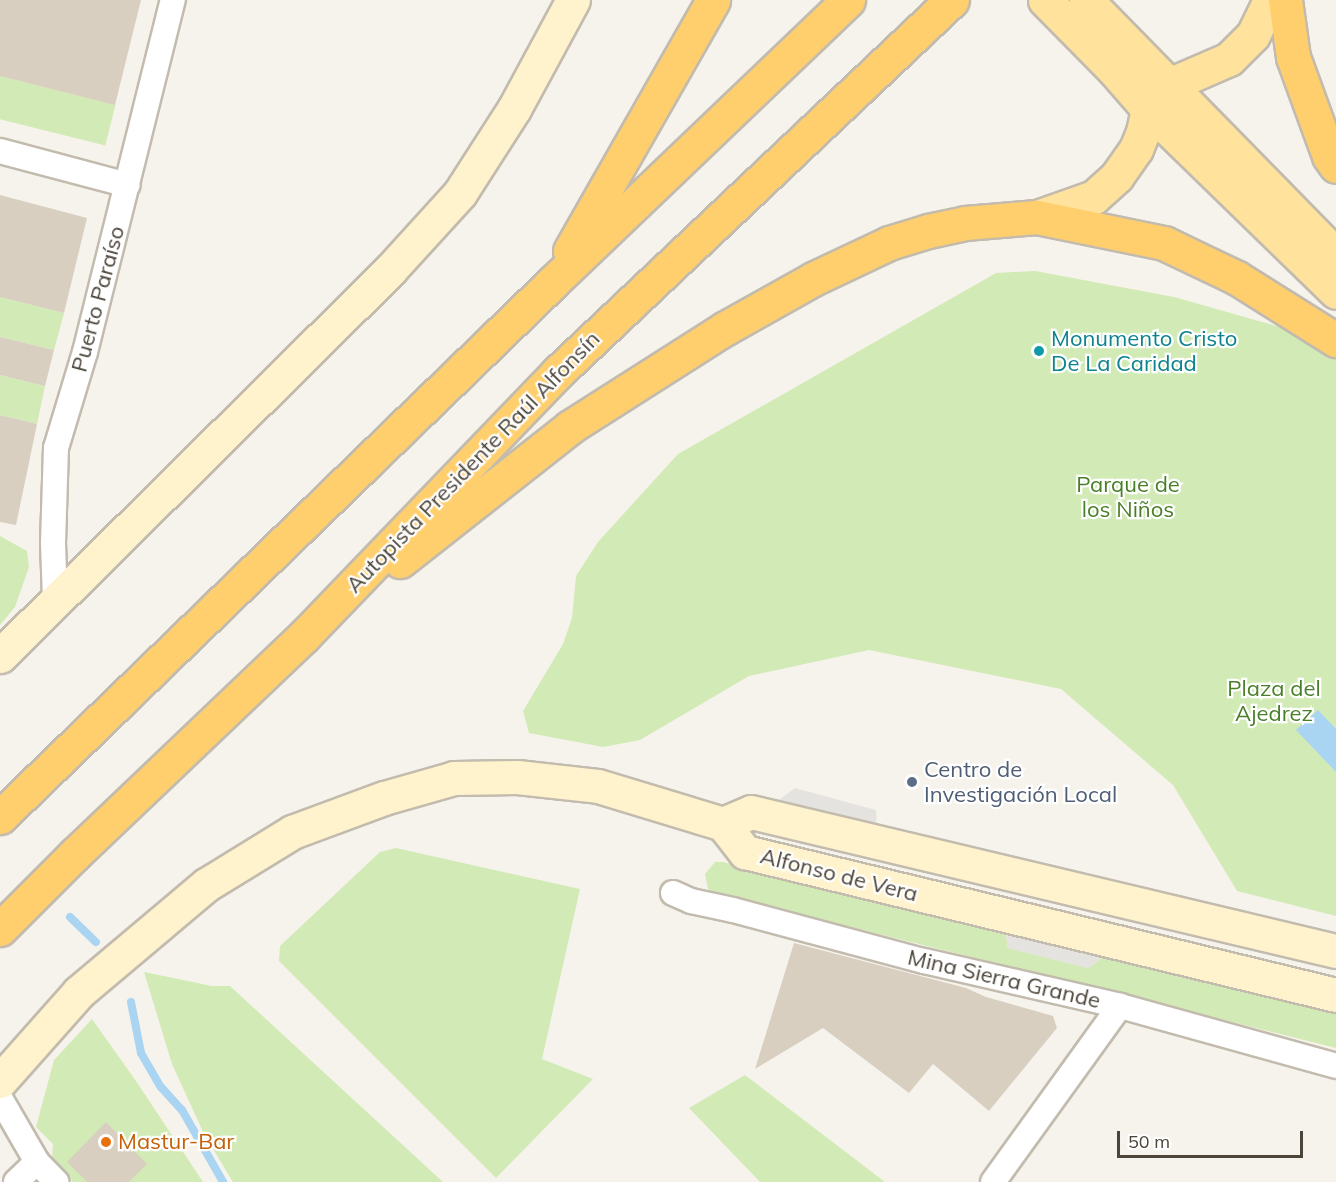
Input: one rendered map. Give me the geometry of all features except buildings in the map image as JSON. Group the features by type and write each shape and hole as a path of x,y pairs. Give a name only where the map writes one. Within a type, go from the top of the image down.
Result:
{"highway":[{"path":"553,282 713,0"},
{"path":"10,807 848,0"},
{"path":"1285,0 1293,57 1329,156 1336,166"},
{"name":"Autopista Presidente Raúl Alfonsín","path":"8,921 304,636 557,373 944,9"},
{"path":"304,636 570,427 724,329 813,279 889,243 965,223 1037,217 1124,234 1164,243 1190,254 1238,278 1336,340"}],"main road":[{"path":"1045,0 1123,59 1336,292"},
{"path":"1086,0 1123,59"},
{"path":"1037,217 1094,197 1117,176 1136,149 1154,92 1229,59 1253,34 1270,0"},
{"path":"1154,92 1336,255"}],"street":[{"name":"Puerto Paraíso","path":"55,600 53,543 56,448 86,352 172,0"},
{"path":"0,656 390,270 460,193 514,109 573,0"},
{"path":"0,151 128,185"},
{"path":"0,1081 79,992 206,885 292,832 384,798 453,778 517,777 598,786 723,824"},
{"name":"Alfonso de Vera","path":"1336,951 751,812 723,824 745,852 1336,995"},
{"name":"Mina Sierra Grande","path":"673,893 691,901 924,961 1120,1006 1336,1066"},
{"path":"993,1182 1120,1006"},
{"path":"0,1098 37,1162 56,1182"},
{"path":"16,1182 37,1162"}],"green space":[{"path":"0,76 115,105 105,146 0,119"},
{"name":"Parque de los Niños","path":"1035,271 1174,297 1283,328 1336,359 1336,916 1237,891 1173,785 1061,689 869,650 749,676 640,740 603,747 529,733 523,711 563,644 572,618 576,576 598,542 678,454 996,273"},
{"path":"0,297 64,313 54,350 0,337"},
{"path":"0,375 45,386 37,424 0,415"},
{"path":"0,536 27,551 29,567 15,607 0,625"},
{"path":"396,848 580,889 542,1059 593,1079 496,1178 279,961 280,946 380,852"},
{"path":"715,862 723,862 940,915 1006,935 1008,948 1088,968 1103,957 1336,1013 1336,1048 715,893 708,889 705,874"},
{"path":"144,972 212,986 230,986 443,1182 233,1182 204,1134 172,1064"},
{"path":"92,1019 203,1182 73,1182 52,1161 53,1144 36,1127 54,1060"},
{"path":"745,1075 885,1182 760,1182 689,1108"}],"shaded area":[{"path":"795,788 876,810 877,835 776,811 780,799"},
{"path":"1006,923 1106,944 1103,957 1088,968 1007,948"}],"water":[{"path":"1318,710 1336,729 1336,772 1296,730"}],"waterway":[{"path":"70,917 96,942"},
{"path":"131,1002 141,1053 161,1087 182,1110 223,1182"}],"place":[{"name":"Monumento Cristo De La Caridad","path":"1039,351"},
{"name":"Centro de Investigación Local","path":"912,782"},
{"name":"Mastur-Bar","path":"106,1142"}],"park label":[{"name":"Plaza del Ajedrez","path":"1274,700"}]}
